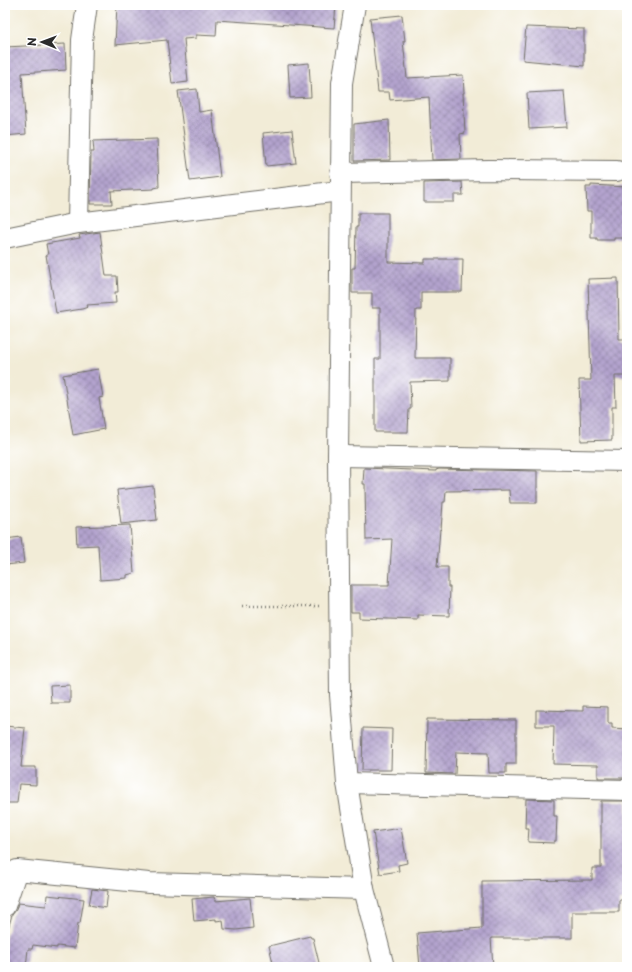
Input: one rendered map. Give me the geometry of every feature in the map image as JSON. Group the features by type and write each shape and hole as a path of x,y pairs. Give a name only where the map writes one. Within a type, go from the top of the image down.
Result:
{"street":[{"path":"78,223 82,40 87,5"},
{"path":"355,5 342,83 338,456 340,695 347,783 364,889 384,967"},
{"path":"5,238 78,223 340,182 489,170 617,171"},
{"path":"338,456 627,460"},
{"path":"347,783 627,790"},
{"path":"5,906 17,870 149,883 364,889"}],"path":[{"path":"242,606 339,606"}],"building":[{"path":"117,5 336,5 334,28 217,20 216,36 196,35 196,38 184,39 188,82 172,84 167,40 115,45"},
{"path":"402,15 407,78 463,75 465,133 460,134 461,159 432,160 429,97 390,100 389,92 378,92 370,18"},
{"path":"526,27 584,29 584,66 523,60"},
{"path":"65,44 66,70 22,73 26,134 5,136 5,47"},
{"path":"309,63 311,97 290,98 288,65"},
{"path":"197,89 199,112 212,110 220,177 190,181 178,91"},
{"path":"564,91 567,127 529,129 527,93"},
{"path":"389,120 390,160 354,161 354,124"},
{"path":"292,130 296,163 266,166 263,133"},
{"path":"157,139 159,187 154,189 111,191 112,204 90,204 91,152 94,152 93,141"},
{"path":"462,182 463,195 454,195 454,202 424,202 424,183"},
{"path":"591,185 627,187 627,238 597,240 597,238 591,238 591,211 587,211 586,187 591,187"},
{"path":"358,213 388,213 388,262 425,263 425,259 463,259 462,292 421,292 421,310 416,310 415,358 450,358 450,381 410,382 411,409 409,409 408,432 375,432 375,359 380,359 380,308 372,308 372,293 352,293 352,268 355,268 356,227 358,227"},
{"path":"100,232 106,276 117,276 118,292 115,292 116,303 87,305 88,307 82,309 56,313 46,255 48,255 46,244 80,238 79,235"},
{"path":"618,278 619,339 627,339 627,376 615,376 616,407 612,407 612,440 581,441 579,380 591,380 588,279"},
{"path":"98,369 103,397 99,398 104,429 73,435 63,375"},
{"path":"364,468 436,471 439,469 537,471 537,503 510,503 509,490 446,491 445,502 443,502 437,567 448,567 448,587 450,587 449,616 418,615 418,620 359,618 359,612 351,612 351,585 389,585 392,539 366,540 365,484 363,484"},
{"path":"153,486 157,520 121,524 117,490"},
{"path":"130,525 134,573 127,575 127,578 100,580 98,545 77,546 76,527"},
{"path":"21,537 24,563 5,565 5,539"},
{"path":"70,685 70,703 51,703 50,686"},
{"path":"583,706 608,707 608,723 612,723 612,728 627,729 627,778 598,778 598,765 553,764 554,726 536,726 536,710 583,711"},
{"path":"427,719 516,720 516,764 506,764 506,773 489,773 488,753 456,752 455,774 426,773"},
{"path":"5,726 25,728 21,767 36,767 36,785 19,784 17,803 5,803"},
{"path":"363,728 392,729 391,770 362,770"},
{"path":"526,799 554,800 554,816 557,816 556,841 554,841 554,843 528,842 529,828 525,828"},
{"path":"601,801 627,801 626,900 619,900 619,912 572,912 572,938 491,938 493,967 420,967 417,933 482,928 482,881 592,880 592,868 601,868"},
{"path":"401,828 407,863 398,865 399,871 380,874 373,832"},
{"path":"92,889 108,891 106,908 89,905"},
{"path":"47,895 84,899 80,923 78,923 75,948 57,946 57,948 33,945 32,949 28,949 26,967 5,967 5,939 12,915 16,910 18,903 46,906"},
{"path":"214,897 215,901 250,898 253,928 236,930 224,929 223,920 216,921 216,919 194,921 192,899"},
{"path":"310,936 313,938 320,967 274,967 269,946"}]}
